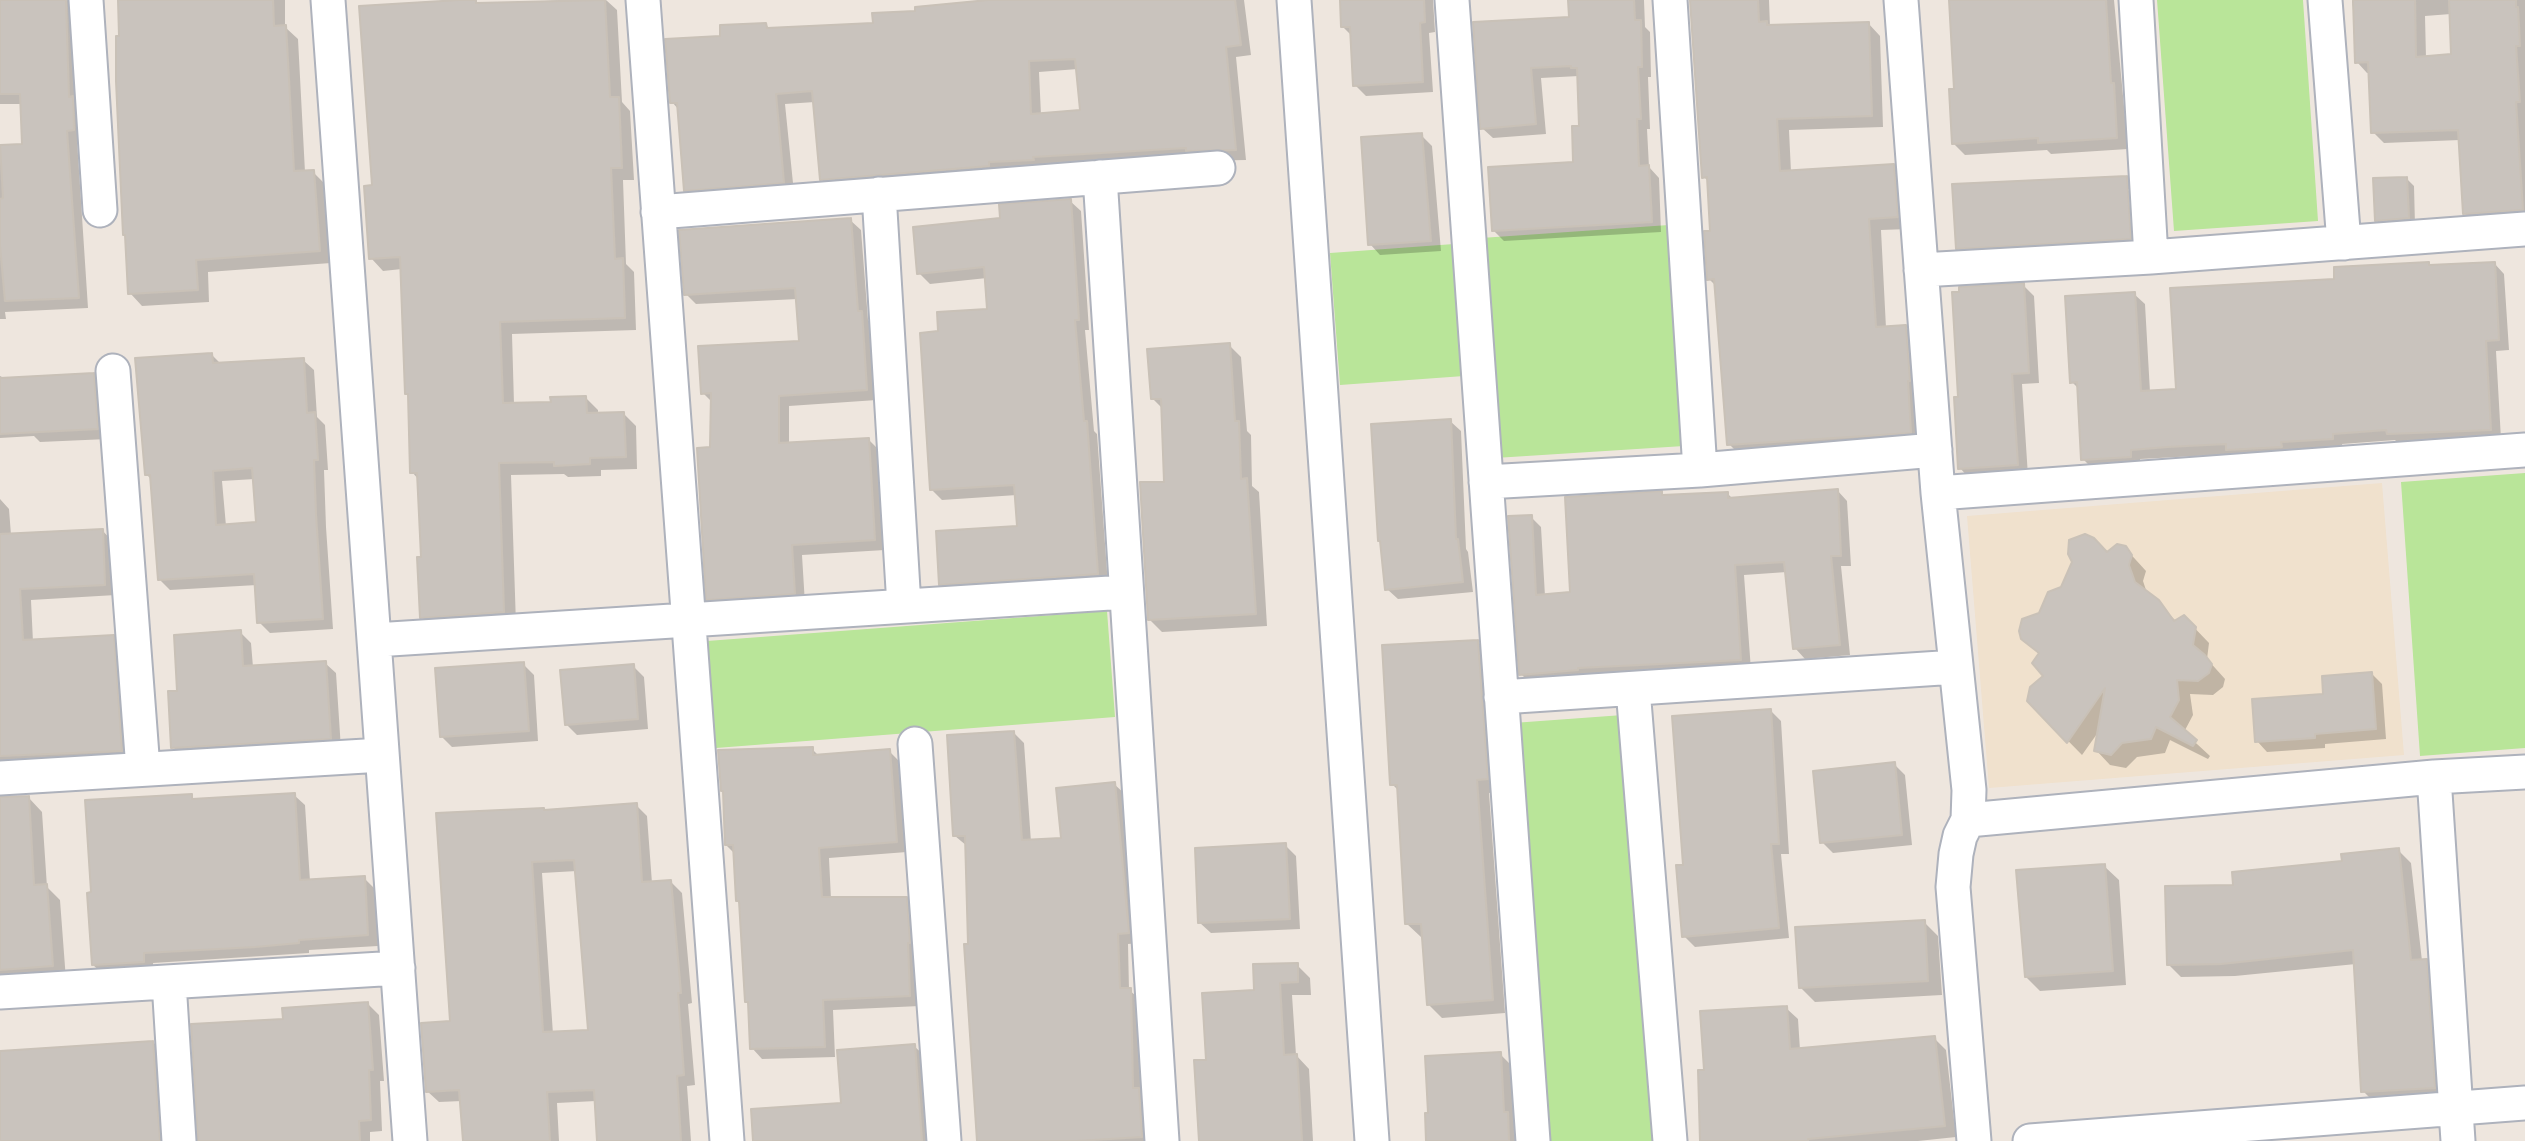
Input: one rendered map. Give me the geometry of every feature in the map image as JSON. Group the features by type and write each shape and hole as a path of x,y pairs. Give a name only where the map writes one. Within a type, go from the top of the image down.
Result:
{"street":[{"path":"86,0 100,210"},
{"path":"328,0 410,1141"},
{"path":"643,0 727,1141"},
{"path":"1294,0 1372,1141"},
{"path":"1452,0 1533,1141"},
{"path":"1670,0 1700,470"},
{"path":"1901,0 1938,493 1969,789 1968,820 1960,836 1953,887 1974,1141"},
{"path":"2136,0 2151,257"},
{"path":"2325,0 2344,243"},
{"path":"658,212 1218,168"},
{"path":"1100,177 1162,1141"},
{"path":"879,194 904,606"},
{"path":"1920,270 2151,257 2525,229"},
{"path":"113,371 144,769"},
{"path":"1486,482 1700,470 1935,450"},
{"path":"1938,493 2525,450"},
{"path":"374,640 1126,592"},
{"path":"1501,697 1956,667"},
{"path":"1633,689 1670,1141"},
{"path":"915,744 944,1141"},
{"path":"0,778 382,755"},
{"path":"1968,820 2434,777 2525,772"},
{"path":"2434,777 2458,1141"},
{"path":"0,992 398,968"},
{"path":"169,982 179,1141"},
{"path":"2030,1141 2525,1104"}],"shaded area":[{"path":"2382,483 2404,755 1989,788 1967,516"}],"green space":[{"path":"2157,0 2303,0 2318,221 2174,231"},
{"path":"1669,225 1684,446 1495,458 1481,238"},
{"path":"1454,244 1464,376 1340,385 1330,253"},
{"path":"2525,473 2525,748 2420,756 2401,482"},
{"path":"1107,611 1115,717 716,748 707,641"},
{"path":"1623,715 1655,1141 1544,1141 1513,723"}],"building":[{"path":"0,0 66,0 69,97 73,96 74,130 67,131 79,298 5,301 0,246 0,199 3,198 0,145 22,144 20,94 0,94"},
{"path":"118,0 273,0 274,26 286,25 294,171 314,170 320,251 196,260 198,290 128,294 116,81"},
{"path":"476,0 476,3 605,0 610,97 619,97 622,168 611,168 615,259 623,258 625,318 500,322 503,403 551,402 550,397 586,396 587,413 624,412 626,457 590,458 590,464 554,466 554,462 499,463 504,612 420,618 417,557 421,557 417,473 410,473 400,257 369,259 364,186 372,185 359,6"},
{"path":"988,0 1235,0 1241,45 1226,47 1236,150 1186,151 1186,148 1033,157 1034,160 989,162 989,166 820,180 812,91 776,94 784,183 684,191 677,103 670,103 665,39 720,36 720,25 766,23 767,28 873,23 872,13 915,11 915,7","holes":["1075,59 1080,110 1031,114 1029,61"]},
{"path":"1340,0 1424,0 1425,22 1420,23 1423,82 1353,86 1350,27 1341,27"},
{"path":"1568,0 1634,0 1635,20 1641,20 1642,67 1638,67 1641,119 1637,119 1639,166 1649,165 1652,222 1492,231 1488,167 1573,162 1572,126 1579,126 1577,68 1531,68 1536,124 1480,129 1473,22 1569,17"},
{"path":"1690,0 1758,0 1759,22 1767,21 1767,25 1869,22 1872,116 1777,119 1780,171 1894,164 1898,217 1869,219 1876,327 1906,325 1911,433 1727,445 1714,279 1707,280 1704,231 1710,231 1707,177 1702,178"},
{"path":"1949,0 2106,0 2117,138 2038,143 2038,138 1952,144 1949,89 1954,89"},
{"path":"2353,0 2415,0 2416,57 2451,54 2449,0 2516,0 2520,46 2516,46 2520,102 2516,102 2523,210 2463,214 2458,130 2371,133 2368,62 2355,63"},
{"path":"1422,133 1431,241 1368,245 1361,137"},
{"path":"2127,176 2131,239 1956,249 1952,184"},
{"path":"2407,177 2409,218 2375,221 2373,178"},
{"path":"1071,199 1079,320 1075,320 1084,421 1087,421 1098,574 939,585 936,531 1017,526 1014,485 930,490 920,333 938,331 937,312 987,309 984,267 917,274 913,227 1000,218 999,204"},
{"path":"851,218 858,311 862,311 867,390 779,396 779,443 869,438 875,540 792,545 795,594 706,600 697,448 710,447 711,393 701,394 698,346 799,341 795,288 684,295 679,230"},
{"path":"2429,262 2429,265 2495,262 2499,340 2486,341 2491,430 2387,434 2386,430 2333,434 2333,439 2281,442 2282,447 2226,450 2226,444 2167,447 2131,450 2131,457 2081,460 2077,382 2070,383 2065,296 2135,292 2141,391 2176,389 2170,288 2334,279 2334,267"},
{"path":"2024,283 2029,373 2012,374 2018,465 1958,469 1954,397 1958,397 1952,292 1959,292 1959,287"},
{"path":"1230,343 1235,421 1239,421 1241,479 1247,478 1256,614 1148,620 1140,482 1164,482 1161,399 1151,399 1147,349"},
{"path":"212,353 213,363 304,358 307,413 315,412 318,460 314,460 316,515 323,619 257,623 254,574 158,580 150,475 145,475 135,358","holes":["252,468 256,522 216,525 213,471"]},
{"path":"94,373 98,429 0,434 0,378"},
{"path":"1451,419 1456,539 1463,582 1385,590 1378,541 1371,424"},
{"path":"1838,489 1841,556 1831,556 1840,645 1793,649 1784,562 1735,565 1741,660 1578,668 1519,675 1508,516 1532,515 1536,595 1570,592 1565,497 1662,491 1662,495 1728,492 1728,498"},
{"path":"103,529 105,585 20,589 23,640 114,635 122,751 0,756 0,534"},
{"path":"2085,534 2094,538 2107,552 2117,544 2126,546 2132,555 2129,565 2135,582 2159,600 2174,621 2184,615 2196,627 2193,645 2212,664 2209,673 2198,681 2177,680 2179,700 2170,717 2197,740 2193,746 2156,727 2151,739 2122,743 2111,755 2094,751 2105,688 2067,743 2027,701 2030,687 2043,676 2032,663 2039,653 2021,639 2019,631 2022,619 2039,613 2048,592 2061,587 2072,562 2068,554 2069,540"},
{"path":"241,630 243,666 326,661 331,739 171,748 168,691 177,691 174,635"},
{"path":"1478,640 1488,779 1477,780 1493,1000 1427,1005 1421,924 1405,924 1397,785 1390,785 1382,645"},
{"path":"524,662 529,731 440,737 435,668"},
{"path":"634,664 638,719 565,725 560,670"},
{"path":"2372,672 2376,729 2315,734 2315,738 2255,742 2252,699 2323,694 2322,676"},
{"path":"1771,709 1779,844 1771,844 1779,928 1682,937 1676,865 1683,865 1672,716"},
{"path":"1014,731 1022,840 1061,838 1056,788 1115,782 1129,933 1118,934 1120,988 1131,988 1133,1088 1139,1088 1142,1137 1077,1141 977,1141 964,944 968,944 965,836 953,836 947,735"},
{"path":"813,747 813,755 890,749 897,842 819,848 822,897 907,897 910,996 823,1000 825,1047 750,1049 739,901 736,901 733,845 725,845 718,750"},
{"path":"1895,762 1902,835 1820,843 1813,771"},
{"path":"295,793 300,880 365,876 368,935 299,940 299,943 255,947 144,953 144,962 92,965 85,800 192,794 192,799"},
{"path":"29,796 34,885 47,884 53,966 0,970 0,797"},
{"path":"637,803 642,882 671,880 681,993 678,993 684,1075 677,1076 681,1141 597,1141 594,1090 547,1092 550,1141 463,1141 459,1090 426,1092 421,1023 450,1021 436,813 544,810","holes":["574,860 588,1030 543,1032 532,862"]},
{"path":"1286,843 1290,919 1198,923 1195,848"},
{"path":"2399,848 2411,960 2427,959 2435,1088 2361,1092 2353,950 2221,964 2167,965 2165,886 2233,885 2232,872 2342,861 2341,854"},
{"path":"2105,864 2113,971 2025,977 2016,870"},
{"path":"1925,920 1928,981 1799,988 1795,927"},
{"path":"1298,963 1298,982 1280,983 1284,1055 1297,1054 1302,1141 1199,1141 1194,1060 1206,1060 1202,993 1254,990 1253,964"},
{"path":"368,1002 373,1070 369,1070 371,1120 359,1121 360,1141 198,1141 191,1024 283,1019 282,1008"},
{"path":"1787,1006 1790,1049 1935,1036 1945,1126 1808,1141 1700,1141 1698,1070 1704,1070 1700,1011"},
{"path":"153,1041 160,1141 0,1141 0,1051"},
{"path":"915,1044 922,1141 753,1141 751,1109 841,1103 837,1050"},
{"path":"1501,1052 1504,1112 1508,1112 1509,1141 1426,1141 1425,1113 1428,1113 1425,1056"}]}
